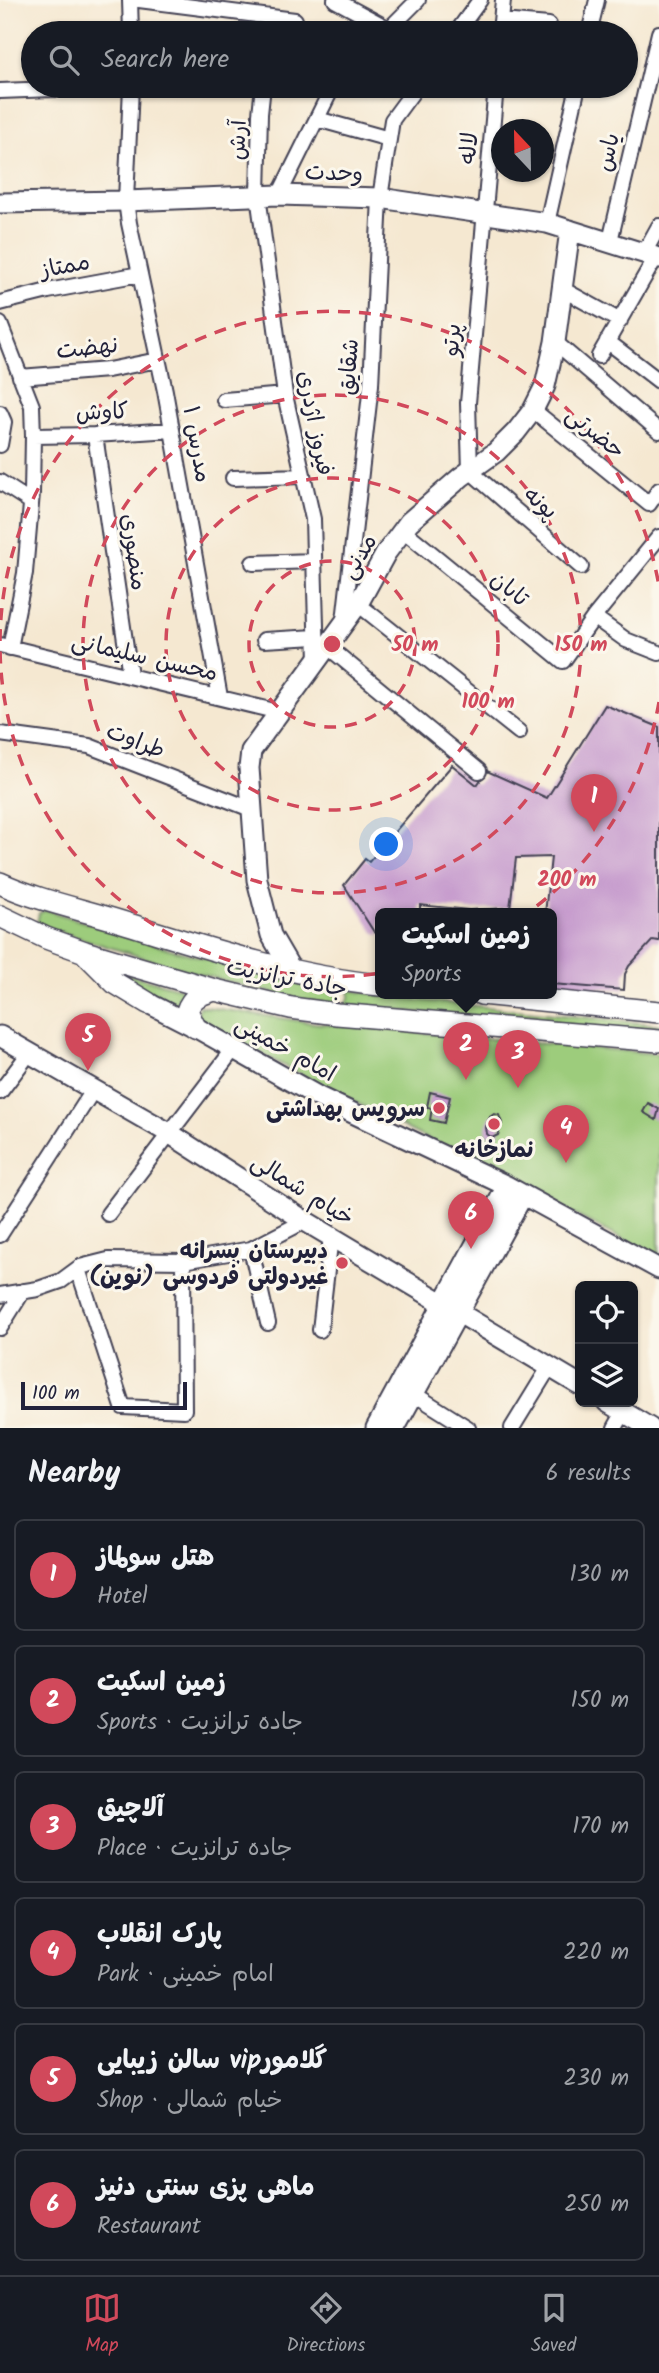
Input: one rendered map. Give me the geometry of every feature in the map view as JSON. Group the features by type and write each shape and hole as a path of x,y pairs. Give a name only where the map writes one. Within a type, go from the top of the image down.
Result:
{"main road":[{"name":"جاده ترانزیت","path":"4,885 246,960 342,981 375,984"},
{"path":"0,916 11,909 15,897 4,885"},
{"path":"46,938 33,923 33,914 44,902 55,902"},
{"name":"جاده ترانزیت","path":"0,916 46,938 85,952 215,990 282,1006 337,1014 659,1041"},
{"name":"امام خمینی","path":"85,952 115,983 148,1003"},
{"path":"337,1014 342,981"},
{"path":"195,1027 187,1011 190,1002 197,996 215,990"},
{"path":"530,999 659,1012"}],"street":[{"path":"130,0 131,21"},
{"path":"139,0 295,20"},
{"path":"335,0 370,21"},
{"path":"397,21 418,0"},
{"path":"465,21 480,0"},
{"path":"501,21 503,0"},
{"path":"592,21 597,0"},
{"path":"270,21 271,17"},
{"name":"یاس","path":"610,241 659,33"},
{"path":"0,91 21,90"},
{"name":"مدرس ۱","path":"130,98 126,201 172,430 220,697"},
{"name":"آرش","path":"258,195 262,98"},
{"path":"279,195 327,98"},
{"name":"شقایق","path":"344,623 371,385 380,198 392,120 408,98"},
{"name":"لاله","path":"485,213 495,98"},
{"path":"547,223 575,98"},
{"path":"317,119 389,139"},
{"name":"وحدت","path":"0,203 258,195 380,198 547,223 653,256"},
{"name":"فیروز اژدری","path":"258,195 285,395 313,519 320,648"},
{"name":"پرتو","path":"470,471 468,403 485,213"},
{"path":"599,356 653,256 659,226"},
{"name":"مدنی","path":"292,971 271,934 257,880 249,768 251,751 320,648 358,604 386,553 409,522 496,452 533,410 545,386 555,342 570,230"},
{"name":"ممتاز","path":"0,303 140,274"},
{"path":"562,289 620,321"},
{"path":"0,324 32,406 33,436 25,573 5,647"},
{"path":"607,341 659,381"},
{"path":"555,342 659,431"},
{"name":"نهضت","path":"20,377 108,370 158,360"},
{"path":"224,400 285,395"},
{"name":"حضرتی","path":"533,410 649,504 659,490"},
{"path":"0,413 4,422 0,445"},
{"name":"کاوش","path":"33,436 172,430"},
{"name":"منصوری","path":"95,435 130,676"},
{"name":"پونه","path":"470,471 581,567"},
{"path":"233,478 303,476"},
{"path":"0,482 31,502"},
{"name":"تابان","path":"403,530 563,661 594,617 659,537"},
{"path":"253,563 314,561"},
{"path":"358,604 519,733"},
{"path":"594,617 626,640 659,653"},
{"path":"264,640 320,648 480,771"},
{"name":"محسن سلیمانی","path":"5,647 279,712"},
{"name":"طراوت","path":"0,734 89,746 251,809"},
{"path":"246,960 271,934"},
{"name":"امام خمینی","path":"148,1003 318,1097 515,1191 659,1269"},
{"name":"خیام شمالی","path":"0,1036 169,1133 305,1221 575,1382"},
{"path":"108,1214 233,1050"},
{"path":"0,1092 30,1052"},
{"path":"0,1235 94,1089"},
{"path":"395,1428 414,1394 453,1308 515,1191"},
{"path":"0,1295 38,1289 61,1281 78,1269 107,1260 183,1261 251,1250 305,1221"},
{"path":"320,1330 331,1236"},
{"path":"251,1250 268,1323"},
{"path":"78,1269 123,1407 184,1410 183,1261"},
{"path":"0,1328 23,1292"},
{"path":"376,1428 453,1308"},
{"path":"512,1428 550,1366"},
{"path":"414,1394 468,1428"},
{"path":"616,1414 650,1428"}],"green space":[{"path":"46,910 170,949 330,991 338,995 339,999 332,1005 296,998 121,951 37,923 39,913"},
{"path":"123,973 191,991 176,1003 175,1013"},
{"path":"349,990 375,994 375,999 409,999 659,1025 659,1033 345,1006 350,996"},
{"path":"199,1006 314,1023 659,1054 659,1258 271,1059 197,1018"}],"building":[{"path":"605,705 659,727 659,941 653,940 629,966 625,974 624,990 557,984 557,908 546,908 551,857 516,858 510,908 420,905 420,908 375,908 375,932 344,885 365,859 369,862 452,765 477,785 487,771 547,798"},
{"name":"سرویس بهداشتی","path":"430,1092 450,1097 444,1123 430,1120 432,1108 427,1107"},
{"path":"648,1103 659,1109 656,1120 643,1112"},
{"name":"نمازخانه","path":"494,1114 499,1115 502,1123 498,1135 492,1138 487,1134 486,1127"}],"place":[{"name":"هتل سولماز","path":"594,832"},
{"name":"سالن زیبایی vipگلامور","path":"88,1071"},
{"name":"زمین اسکیت","path":"466,1080"},
{"name":"آلاچیق","path":"518,1088"},
{"name":"سرویس بهداشتی","path":"439,1108"},
{"name":"نمازخانه","path":"494,1124"},
{"name":"پارک انقلاب","path":"566,1163"},
{"name":"ماهی پزی سنتی دنیز","path":"471,1249"},
{"name":"دبیرستان پسرانه غیردولتی فردوسی (نوین)","path":"342,1263"}]}
